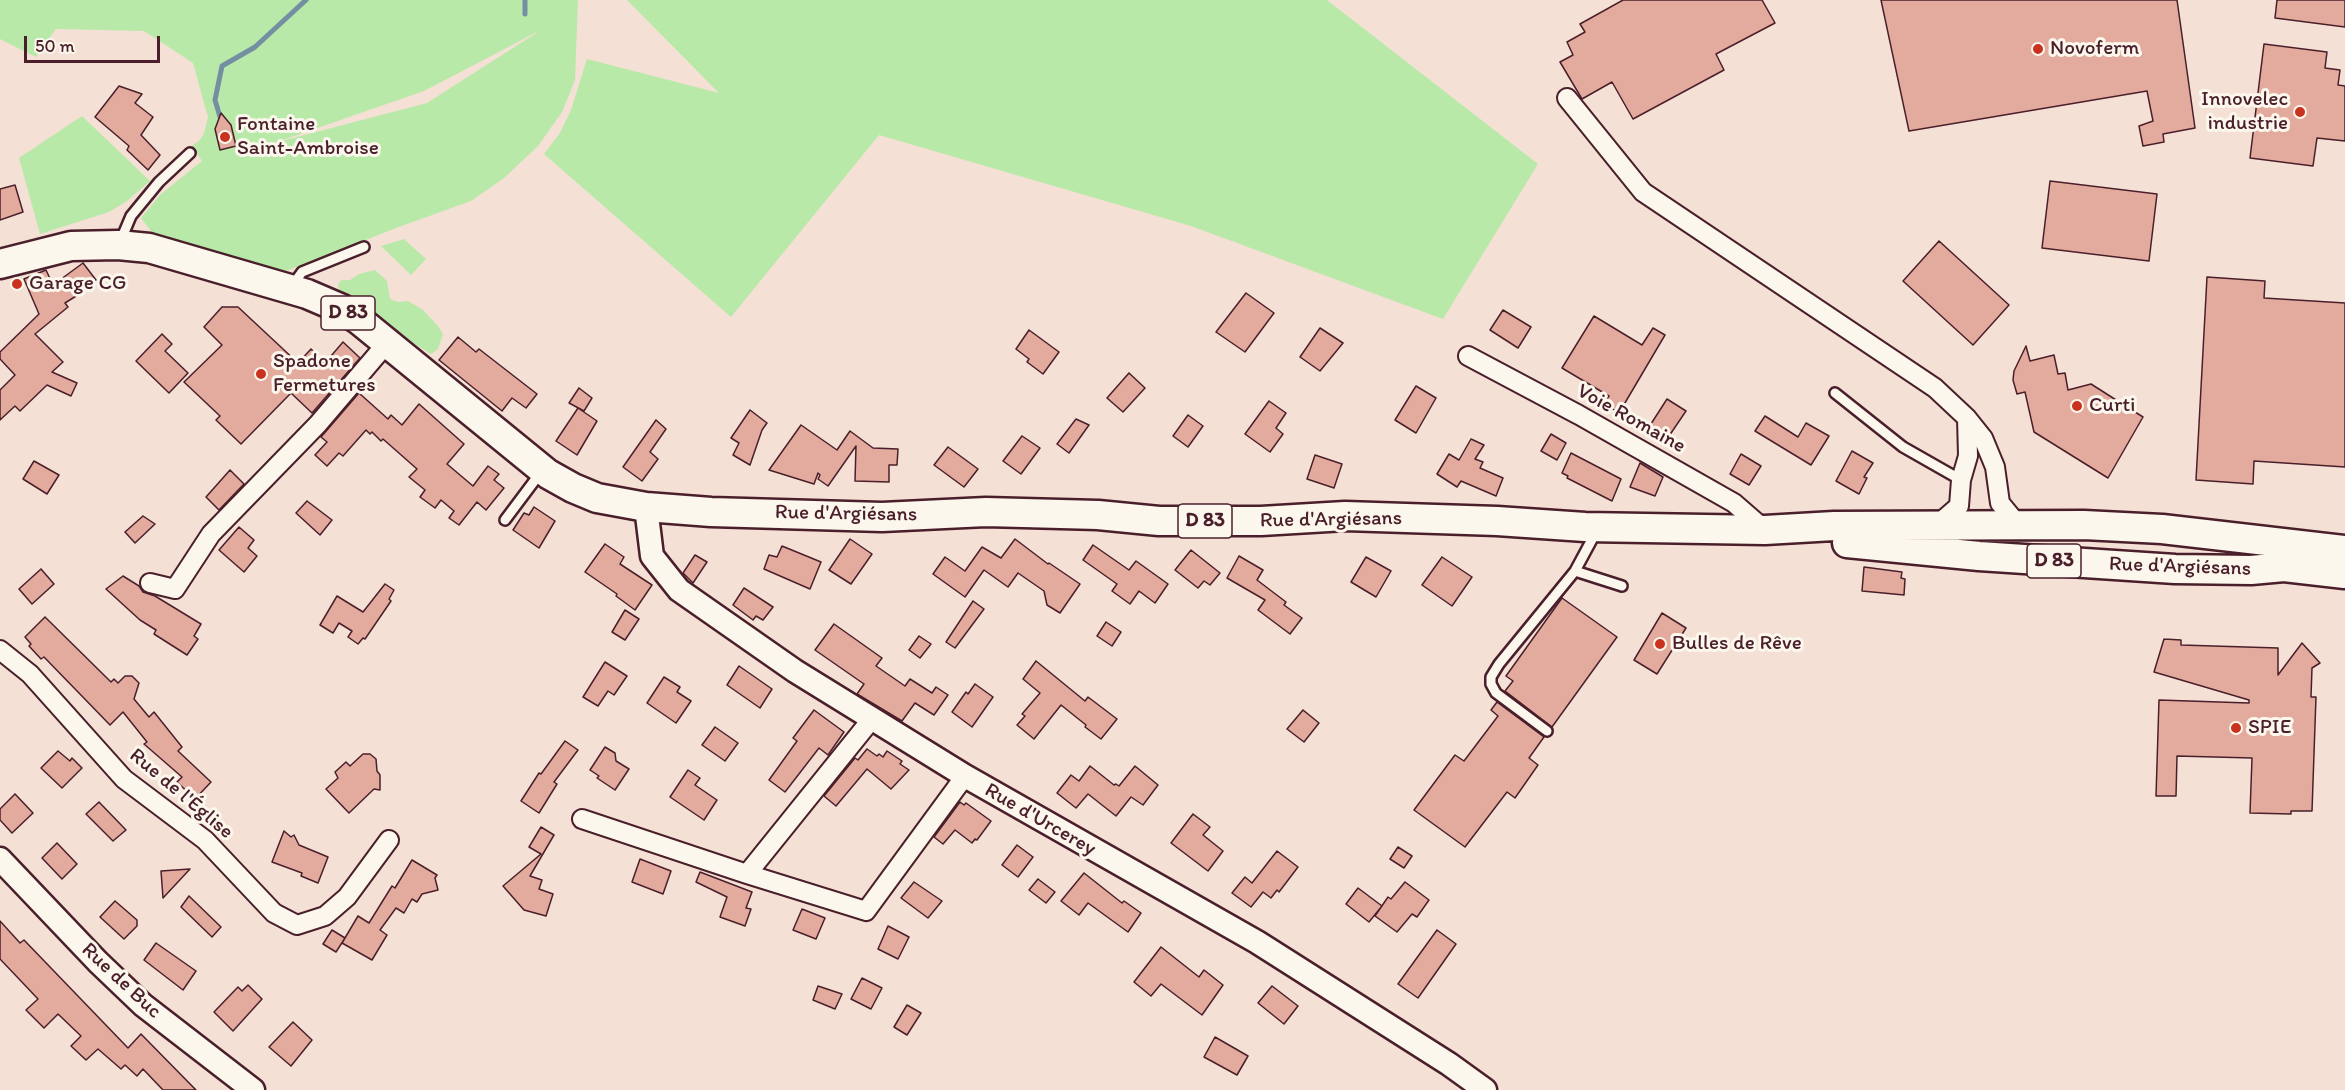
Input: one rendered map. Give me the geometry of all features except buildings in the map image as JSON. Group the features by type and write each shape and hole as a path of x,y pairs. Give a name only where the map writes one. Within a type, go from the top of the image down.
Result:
{"main road":[{"name":"D 83","path":"0,264 70,246 118,245 149,248 291,288 342,309 543,470 573,488 597,498 646,507"},
{"name":"Rue d'Argiésans","path":"646,507 711,512 882,517 986,512 1086,514 1159,521 1261,521 1345,516 1599,527 1765,530 1834,526 1936,526 1968,516 2018,525 2084,525 2162,529 2345,550"},
{"name":"Rue d'Argiésans","path":"1765,530 1839,543 2024,559 2175,569 2252,570 2284,567 2345,574"}],"street":[{"path":"1567,98 1643,192 1935,388 1967,418 1983,438 1995,467 2000,503 2018,525"},
{"path":"150,583 175,589 211,534 318,424 387,343"},
{"name":"Voie Romaine","path":"1468,356 1579,415 1734,503 1765,530"},
{"path":"1908,548 1963,542 1968,516 1961,480 1968,456 1967,418"},
{"path":"1968,516 2000,503"},
{"name":"Rue d'Urcerey","path":"646,507 652,556 680,590 795,672 965,776 1257,942 1449,1064 1485,1090"},
{"path":"1968,516 1992,543 2024,559"},
{"name":"Rue de l'Église","path":"0,650 30,674 124,779 205,840 274,913 297,925 325,916 347,897 389,840"},
{"path":"747,874 871,720"},
{"path":"582,819 866,911 965,776"},
{"name":"Rue de Buc","path":"0,859 98,962 143,1005 253,1090"}],"lane":[{"path":"118,245 131,216 159,182 190,153"},
{"path":"291,288 302,272 364,247"},
{"path":"1835,393 1903,447 1961,480"},
{"path":"506,520 543,470"},
{"path":"1547,731 1496,693 1491,684 1491,677 1499,664 1575,571 1599,527"},
{"path":"1575,571 1622,586"}],"green space":[{"path":"0,0 578,0 575,80 562,112 538,146 504,178 471,201 286,271 154,235 141,218 160,195 202,161 192,146 204,134 208,117 193,63 144,31 56,29 36,57 0,39","holes":["541,30 427,103 274,143 424,91"]},
{"path":"627,0 1327,0 1538,164 1443,319 1191,226 879,135 731,317 544,154 560,133 571,110 587,59 719,93"},
{"path":"82,116 150,181 127,201 109,212 40,234 19,158"},
{"path":"404,239 426,259 411,275 381,246"},
{"path":"375,270 387,281 390,299 398,302 408,301 423,310 438,326 443,334 438,349 431,354 339,290 338,284 342,280 350,280 359,274"}],"waterway":[{"path":"221,120 215,100 222,66 255,47 306,0"},
{"path":"525,0 525,14"}],"place":[{"name":"Novoferm","path":"2038,49"},
{"name":"Innovelec industrie","path":"2300,112"},
{"name":"Fontaine Saint-Ambroise","path":"225,137"},
{"name":"Garage CG","path":"17,284"},
{"name":"Spadone Fermetures","path":"261,374"},
{"name":"Curti","path":"2077,406"},
{"name":"Bulles de Rêve","path":"1660,644"},
{"name":"SPIE","path":"2236,728"}]}
